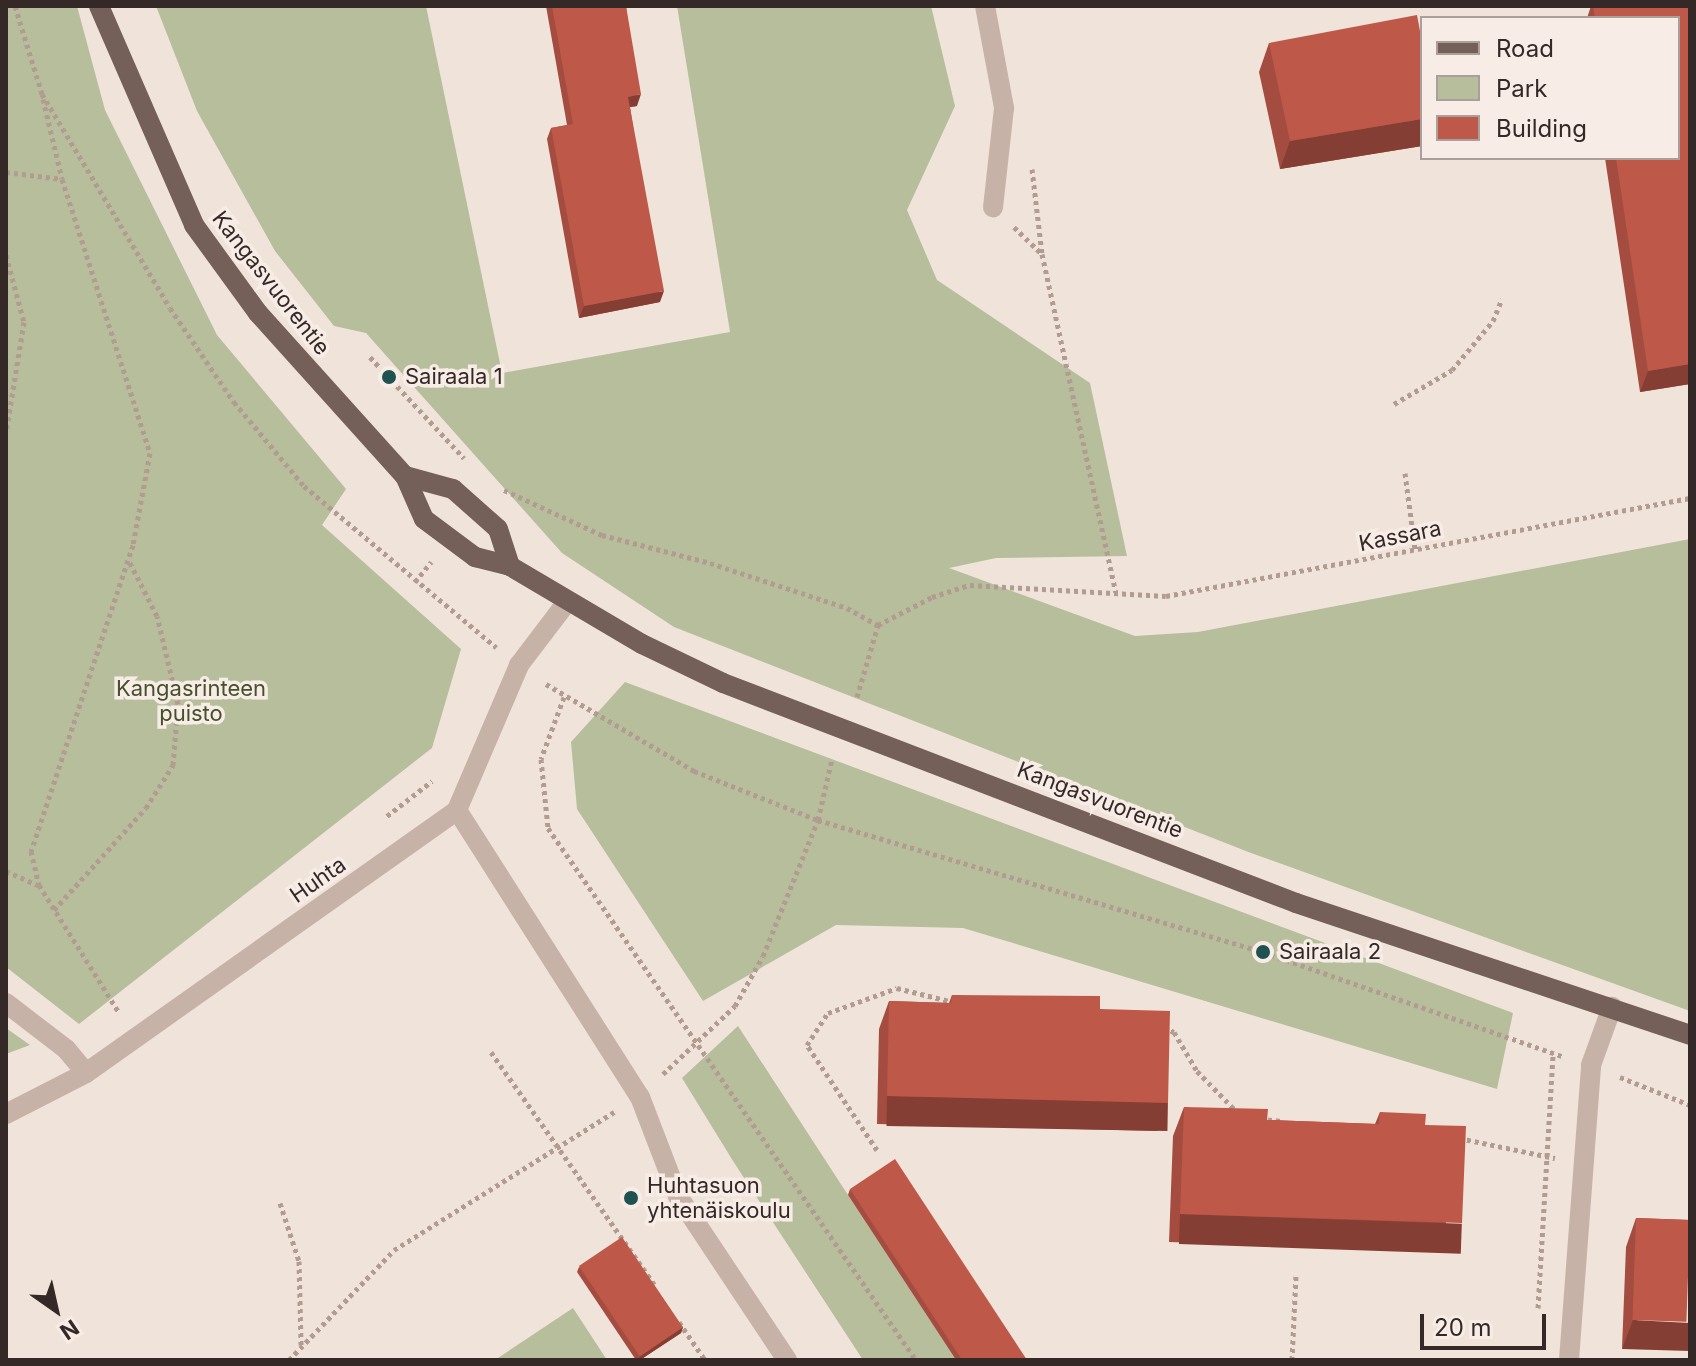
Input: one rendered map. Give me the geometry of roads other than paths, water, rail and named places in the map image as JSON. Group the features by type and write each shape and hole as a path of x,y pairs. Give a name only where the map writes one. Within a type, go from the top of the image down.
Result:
{"main road":[{"name":"Kangasvuorentie","path":"99,6 194,225 258,313 405,476 424,519 475,557 510,566 567,602 723,683 1296,903 1690,1035"},
{"path":"405,476 453,489 498,529 510,566"}],"street":[{"path":"985,6 1004,108 993,207"},
{"path":"567,602 519,665 457,810 640,1097 678,1196 787,1360"},
{"name":"Huhta","path":"6,1114 86,1073 457,810"},
{"path":"6,1003 66,1049 86,1073"},
{"path":"1569,1360 1591,1065 1612,1007"}],"place":[{"name":"Sairaala 1","path":"389,377"},
{"name":"Sairaala 2","path":"1263,952"},
{"name":"Huhtasuon yhtenäiskoulu","path":"631,1198"}],"park label":[{"name":"Kangasrinteen puisto","path":"191,700"}]}
